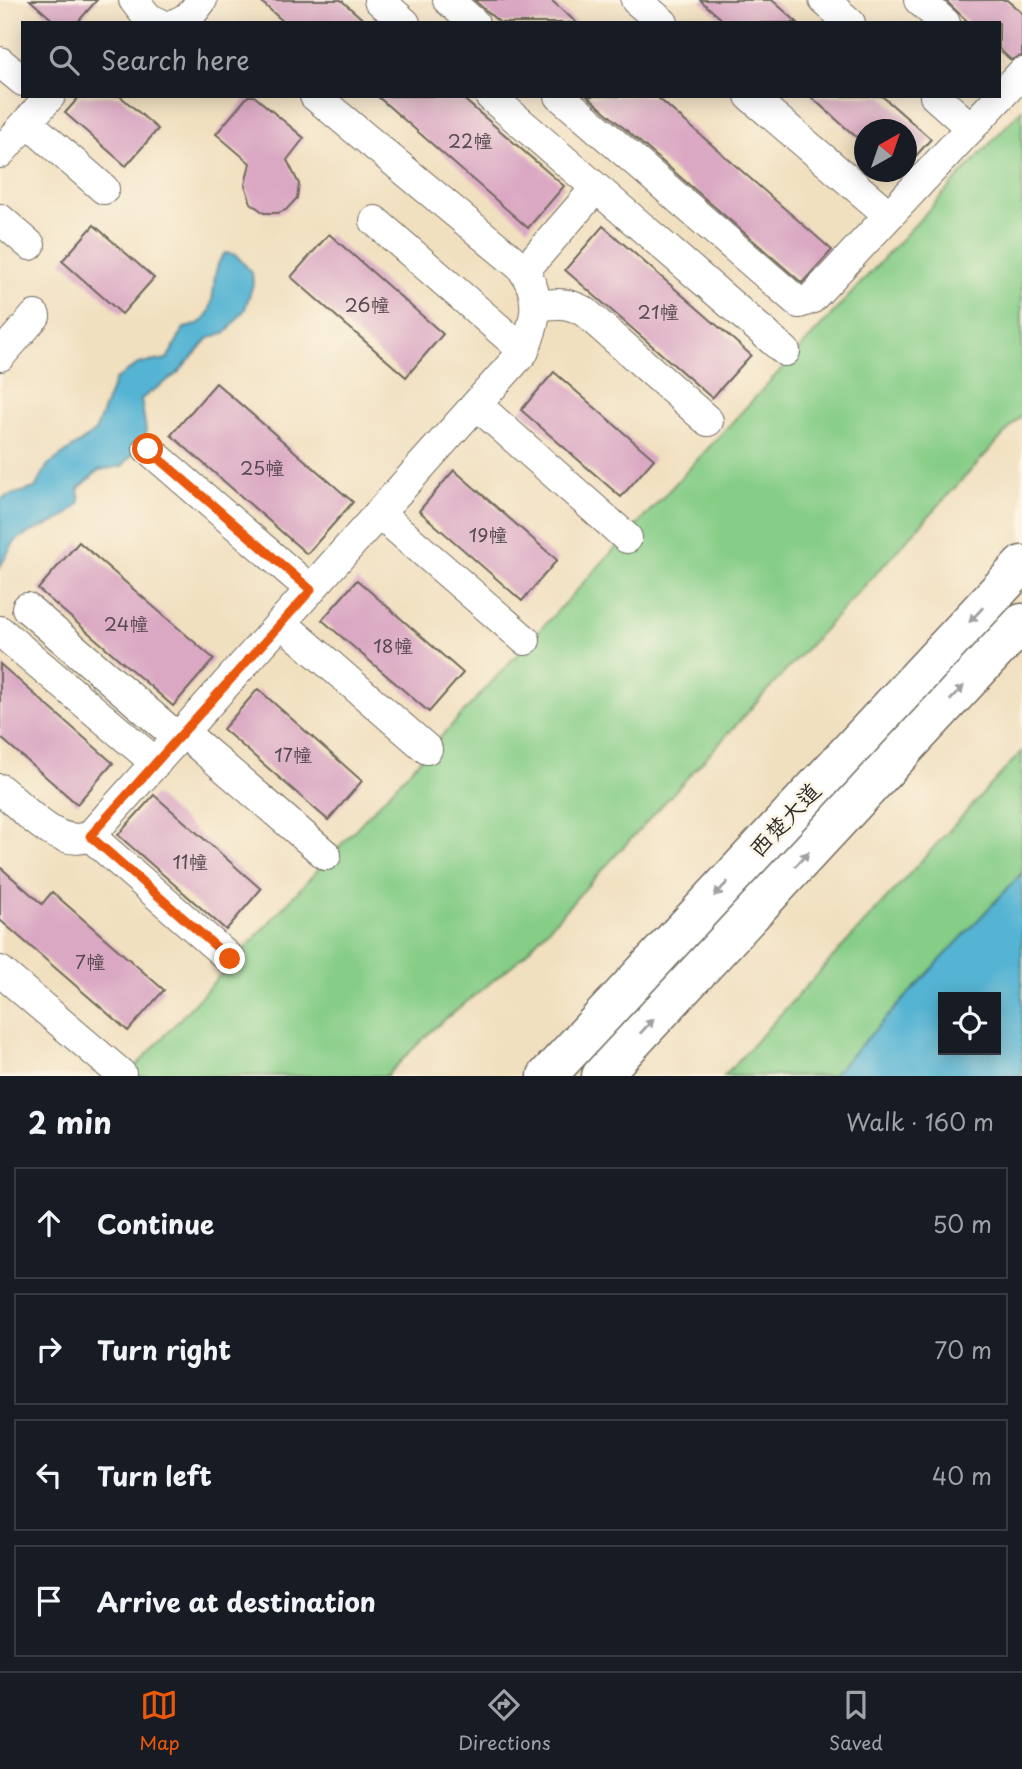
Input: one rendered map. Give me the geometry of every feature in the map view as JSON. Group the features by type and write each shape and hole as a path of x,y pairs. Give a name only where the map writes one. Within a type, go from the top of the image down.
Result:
{"highway":[{"name":"西楚大道","path":"547,1076 1022,565"},
{"name":"西楚大道","path":"601,1076 1022,623"}],"lane":[{"path":"379,0 403,21"},
{"path":"448,0 472,21"},
{"path":"824,0 848,21"},
{"path":"919,0 943,21"},
{"path":"0,62 21,79"},
{"path":"1001,89 1012,75"},
{"path":"0,789 63,838 78,841 90,836 524,351 538,306 532,282 524,271 317,98"},
{"path":"492,98 785,351"},
{"path":"562,98 799,303 811,299 971,128 994,98"},
{"path":"752,98 889,215"},
{"path":"936,98 971,128"},
{"path":"0,153 41,104 104,189"},
{"path":"524,271 597,188"},
{"path":"0,219 30,245"},
{"path":"375,220 524,351"},
{"path":"538,306 558,302 584,312 708,421"},
{"path":"0,356 34,316"},
{"path":"477,405 627,538"},
{"path":"148,449 311,590"},
{"path":"380,514 525,640"},
{"path":"27,608 326,855"},
{"path":"282,623 427,749"},
{"path":"0,631 156,763"},
{"path":"90,836 230,959"},
{"path":"0,971 121,1074"}],"green space":[{"path":"1022,109 1022,415 521,958 433,1029 386,1076 127,1076"},
{"path":"1022,751 1022,873 832,1076 724,1076"}],"water":[{"path":"225,253 236,255 252,273 253,284 245,309 227,332 209,338 178,373 141,399 146,431 144,442 122,466 99,470 78,489 80,502 73,510 58,521 18,539 0,567 0,502 4,497 35,488 48,465 95,432 115,380 138,364 167,359 184,328 197,324 206,317 211,308 219,263"},
{"path":"1022,873 1022,1076 832,1076"}],"building":[{"path":"30,0 97,0 79,21 54,21"},
{"path":"259,0 341,0 365,21 283,21"},
{"path":"474,0 551,0 575,21 498,21"},
{"path":"700,0 772,0 796,21 724,21"},
{"path":"945,0 1007,0 1022,13 1022,56 1011,60 1001,51 1001,21 967,21"},
{"path":"78,98 122,98 158,129 126,166 65,113"},
{"path":"246,98 256,98 304,138 287,160 299,184 297,198 286,210 264,213 251,203 245,185 250,163 216,134"},
{"path":"379,98 462,98 564,186 528,228"},
{"path":"589,98 658,98 832,250 802,283"},
{"path":"812,98 884,98 908,119 854,119 854,135"},
{"path":"917,127 931,139 917,155"},
{"path":"94,225 154,278 122,314 62,261"},
{"path":"603,226 751,355 712,398 565,270"},
{"path":"329,234 443,334 406,377 291,277"},
{"path":"554,372 654,459 621,497 521,410"},
{"path":"216,383 353,502 307,554 171,435"},
{"path":"454,470 557,560 522,601 419,511"},
{"path":"79,542 214,659 173,706 38,589"},
{"path":"357,580 463,673 429,712 322,620"},
{"path":"0,664 113,763 77,804 0,737"},
{"path":"258,689 362,781 328,820 223,729"},
{"path":"154,795 261,889 226,930 118,835"},
{"path":"0,867 42,904 52,892 164,990 128,1031 0,920"}],"route":[{"path":"148,449 311,590 90,836 230,959"}]}
